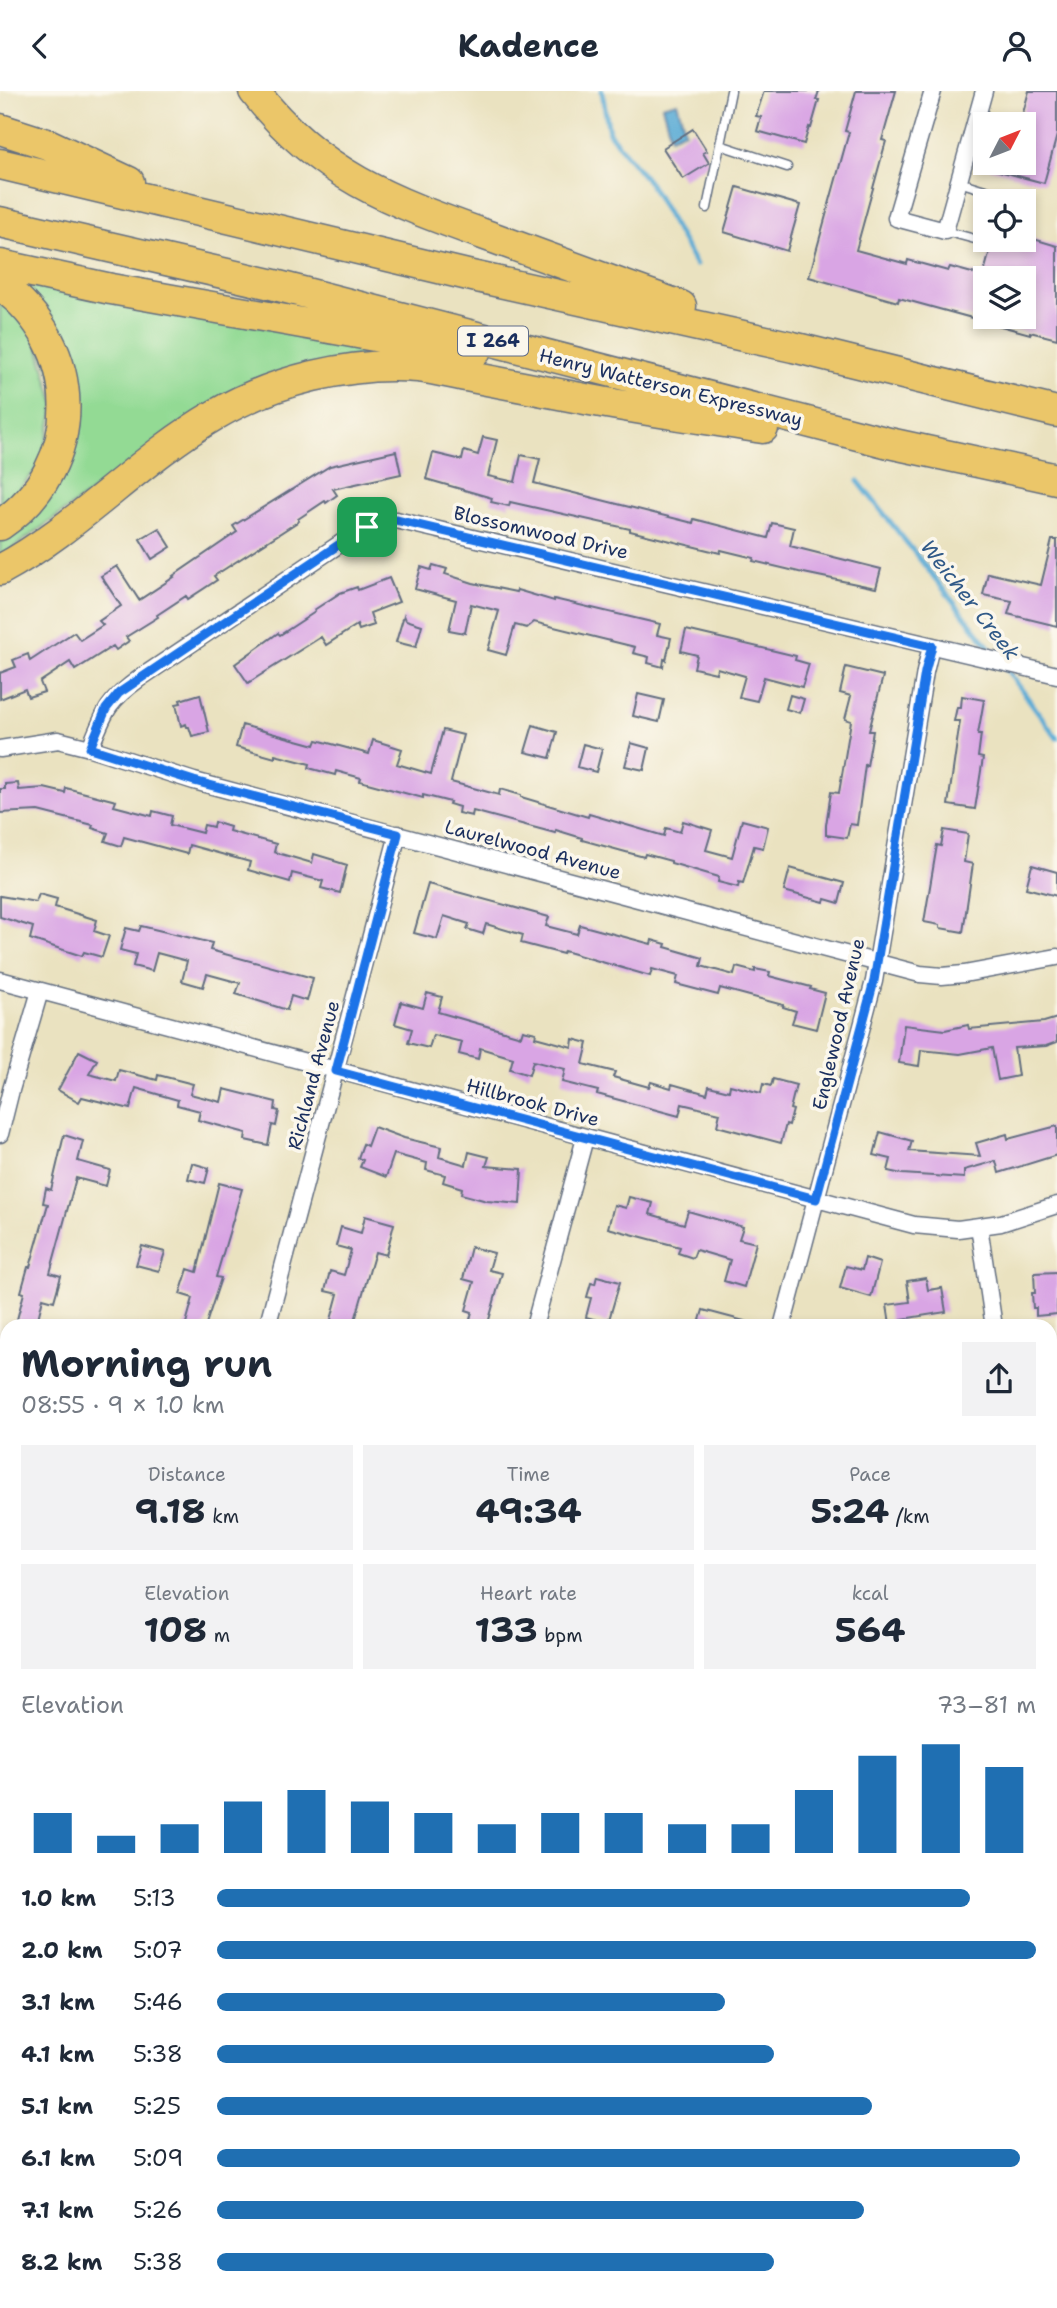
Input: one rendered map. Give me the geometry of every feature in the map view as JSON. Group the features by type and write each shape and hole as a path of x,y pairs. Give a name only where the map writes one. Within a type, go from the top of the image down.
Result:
{"highway":[{"path":"254,91 282,124 313,152 336,169 387,198 793,347"},
{"path":"0,129 50,145 183,208"},
{"path":"0,164 472,276 793,347 1057,412"},
{"name":"Henry Watterson Expressway","path":"0,222 275,285 889,443 1057,479"},
{"path":"0,265 111,289 436,347 585,365"},
{"path":"0,285 20,300 50,341 61,368 64,391 60,445 50,470 34,494 14,516 0,525"},
{"path":"0,570 56,535 173,442 216,414 240,401 297,381 359,368 418,367 614,404 985,464"}],"street":[{"path":"933,91 896,218 945,231 984,91"},
{"name":"Blossomwood Drive","path":"90,748 106,709 119,693 359,531 396,520 1057,675"},
{"name":"Englewood Avenue","path":"784,1319 874,981 925,672 932,646"},
{"name":"Laurelwood Avenue","path":"0,749 58,740 194,781 920,974 942,976 1057,957"},
{"name":"Richland Avenue","path":"269,1319 398,834"},
{"name":"Hillbrook Drive","path":"0,980 914,1225 958,1229 1027,1216 1057,1205"},
{"path":"0,1134 10,1090 40,991"},
{"path":"536,1319 585,1138"},
{"path":"979,1226 993,1319"}],"lane":[{"path":"708,208 731,91"},
{"path":"720,145 787,167"},
{"path":"958,182 981,189"},
{"path":"945,231 973,239"}],"green space":[{"path":"13,282 404,352 342,358 104,483 0,557 0,534 72,424"},
{"path":"0,297 34,333 55,405 41,464 0,512"}],"water":[{"path":"677,102 685,131 671,137 662,106"}],"building":[{"path":"764,91 819,91 816,100 819,100 804,144 757,131 761,117 756,116"},
{"path":"856,91 896,91 882,140 886,141 856,250 907,264 908,260 948,271 950,267 973,273 973,318 899,298 898,302 809,277 849,132 845,131"},
{"path":"1029,91 1057,91 1057,135 1044,183 1014,175 1036,175 1036,112 1023,112"},
{"path":"693,129 707,151 703,153 709,163 683,179 663,148"},
{"path":"737,187 800,205 787,251 724,232"},
{"path":"1036,240 1057,246 1057,339 1012,329 1036,329 1036,266 986,266 990,252 1036,252"},
{"path":"483,437 497,440 488,476 515,482 521,455 540,459 534,483 693,523 694,519 768,538 772,523 794,528 790,546 881,569 876,588 510,502 509,506 491,502 492,498 426,479 433,453 462,460 464,451 478,455"},
{"path":"396,451 401,474 333,489 337,495 214,576 217,580 157,615 158,617 126,637 129,641 116,650 113,646 75,670 70,662 40,682 44,692 28,697 25,689 0,699 0,673 16,667 13,660 28,654 30,661 74,632 80,640 103,625 99,621 121,606 101,576 117,566 139,600 237,532 233,526 330,466"},
{"path":"159,528 171,547 152,559 140,539"},
{"path":"1052,540 1057,540 1057,626 1008,614 1012,601 983,595 988,573 1041,585"},
{"path":"433,565 447,569 445,574 473,583 516,592 517,590 554,601 660,624 657,635 671,638 666,660 664,659 663,667 648,663 649,657 633,653 635,647 534,622 527,628 515,625 506,655 488,650 499,611 471,604 465,633 449,630 456,600 415,589 421,567 431,570"},
{"path":"389,578 399,602 370,613 374,625 359,630 357,625 326,645 321,637 248,683 235,664 340,593 357,587 358,590"},
{"path":"404,615 406,620 422,625 416,647 396,642"},
{"path":"686,630 796,656 795,660 809,664 802,687 764,677 757,701 739,697 745,676 717,668 716,673 694,668 697,655 681,651"},
{"path":"846,667 883,676 869,731 873,731 867,766 865,765 857,825 850,824 847,838 826,835 831,792 839,793 851,721 845,719 851,696 840,693"},
{"path":"200,694 209,732 192,736 186,724 181,726 176,704 181,703 180,700"},
{"path":"638,694 664,700 659,722 633,716"},
{"path":"790,695 804,699 800,713 786,709"},
{"path":"962,696 984,700 978,734 981,734 978,757 983,758 975,809 948,805 960,721 954,721 957,707 961,707"},
{"path":"242,725 315,745 317,740 369,754 373,740 402,749 397,764 431,774 443,730 463,735 451,782 499,795 500,789 588,817 589,814 664,836 666,828 680,832 683,821 712,830 706,850 732,857 742,820 768,827 763,848 754,846 743,883 739,882 738,887 718,882 719,877 671,861 645,854 644,857 556,830 555,833 473,811 472,816 458,813 459,807 449,804 450,802 423,795 423,798 360,781 361,778 336,771 335,775 309,768 310,764 236,747"},
{"path":"533,725 557,732 550,758 525,752"},
{"path":"631,743 649,748 644,770 625,766"},
{"path":"583,744 602,749 596,772 577,767"},
{"path":"18,783 19,790 44,788 65,793 66,788 116,801 114,806 152,816 153,811 172,816 170,825 202,833 204,825 213,827 214,822 230,827 229,831 276,844 274,852 312,863 314,854 334,860 347,865 340,893 321,888 323,881 292,873 290,882 248,870 250,862 189,845 187,854 124,837 121,846 105,841 108,833 92,828 93,825 38,811 0,813 0,789 5,789 5,784"},
{"path":"944,830 968,834 964,862 973,864 963,932 924,922 937,845 941,846"},
{"path":"1032,865 1057,872 1057,896 1026,888"},
{"path":"790,868 844,883 839,903 825,899 824,902 784,891"},
{"path":"428,884 549,917 546,926 577,934 580,925 651,944 652,940 666,944 665,947 703,958 701,966 734,975 736,967 755,972 755,969 770,972 769,976 811,987 810,989 825,993 816,1029 792,1023 796,1011 783,1005 720,988 718,995 676,984 678,976 652,969 650,976 564,951 563,954 521,943 523,935 486,924 483,934 467,929 469,924 444,916 437,939 414,933"},
{"path":"39,894 57,899 55,907 97,920 94,931 109,936 102,957 84,952 82,956 30,939 33,927 0,917 0,896 36,902"},
{"path":"141,926 212,943 210,950 313,978 307,1001 291,996 287,1010 236,994 240,983 207,974 203,987 182,981 187,961 157,953 152,971 133,966 136,954 120,950 126,928 139,931"},
{"path":"427,993 442,997 438,1012 521,1036 523,1030 536,1033 535,1037 572,1047 573,1039 588,1043 583,1064 615,1072 613,1077 649,1087 651,1082 671,1088 672,1084 707,1094 709,1086 729,1091 730,1085 761,1093 763,1084 771,1086 773,1079 796,1085 789,1125 786,1124 781,1143 717,1126 720,1113 682,1104 679,1116 597,1094 598,1091 562,1082 565,1069 533,1061 529,1075 510,1069 513,1058 480,1048 478,1059 459,1054 462,1042 433,1035 429,1048 408,1043 412,1029 395,1024 401,1002 423,1008"},
{"path":"1057,1018 1057,1042 1046,1046 1014,1048 1018,1076 998,1080 992,1048 960,1054 921,1050 919,1066 899,1063 904,1025 945,1030 968,1025 969,1029 1044,1022"},
{"path":"79,1051 97,1060 89,1074 116,1081 119,1070 157,1080 158,1075 193,1084 190,1094 221,1102 224,1089 276,1102 275,1110 279,1111 276,1126 272,1125 268,1145 245,1140 246,1133 198,1120 200,1111 177,1105 178,1100 136,1088 130,1109 82,1097 79,1102 58,1090"},
{"path":"1057,1126 1057,1155 999,1173 996,1161 964,1170 964,1178 902,1174 888,1171 891,1159 874,1155 880,1132 912,1141 909,1151 980,1156 976,1143 1007,1134 1008,1139"},
{"path":"374,1127 441,1147 439,1157 466,1165 469,1152 489,1157 486,1166 522,1169 520,1204 487,1201 461,1194 462,1188 443,1182 445,1175 426,1170 427,1163 394,1154 386,1177 360,1167 363,1160 358,1158 363,1144 367,1146"},
{"path":"64,1135 83,1141 78,1161 110,1170 106,1186 76,1178 50,1273 61,1276 54,1301 43,1298 38,1319 17,1319 24,1293 21,1292 48,1204 43,1203 46,1188 51,1190"},
{"path":"192,1163 209,1168 205,1183 188,1179"},
{"path":"219,1183 242,1189 216,1277 221,1278 208,1319 187,1319 193,1298 180,1294 188,1269 197,1272"},
{"path":"629,1197 653,1203 650,1214 684,1224 688,1211 743,1227 739,1239 756,1243 744,1287 724,1281 730,1260 696,1250 693,1258 678,1253 680,1247 608,1228 614,1205 626,1208"},
{"path":"365,1216 394,1224 386,1255 375,1252 355,1319 331,1319 338,1294 325,1291 330,1271 344,1275 351,1250 336,1246 341,1227 361,1233"},
{"path":"142,1246 165,1252 159,1271 136,1265"},
{"path":"471,1247 494,1253 489,1270 502,1273 489,1319 470,1319 472,1312 466,1310 474,1282 463,1279"},
{"path":"865,1258 880,1263 871,1297 840,1288 846,1266 862,1270"},
{"path":"1057,1272 1057,1314 1036,1316 1032,1293 1035,1293 1034,1273"},
{"path":"597,1276 620,1282 609,1319 586,1317 591,1298 587,1297 591,1283 595,1284"},
{"path":"926,1278 928,1290 942,1288 946,1312 889,1319 887,1305 910,1302 907,1281"},
{"path":"703,1310 737,1319 700,1319"}],"waterway":[{"name":"Weicher Creek","path":"602,91 609,133 650,184 696,265"},
{"name":"Weicher Creek","path":"858,481 997,657"},
{"name":"Weicher Creek","path":"1005,667 1057,738"}],"route":[{"path":"396,520 417,524 932,646 925,672 874,981 816,1199 336,1071 398,834 194,781 90,748 106,709 119,693 367,527 396,520"}]}
